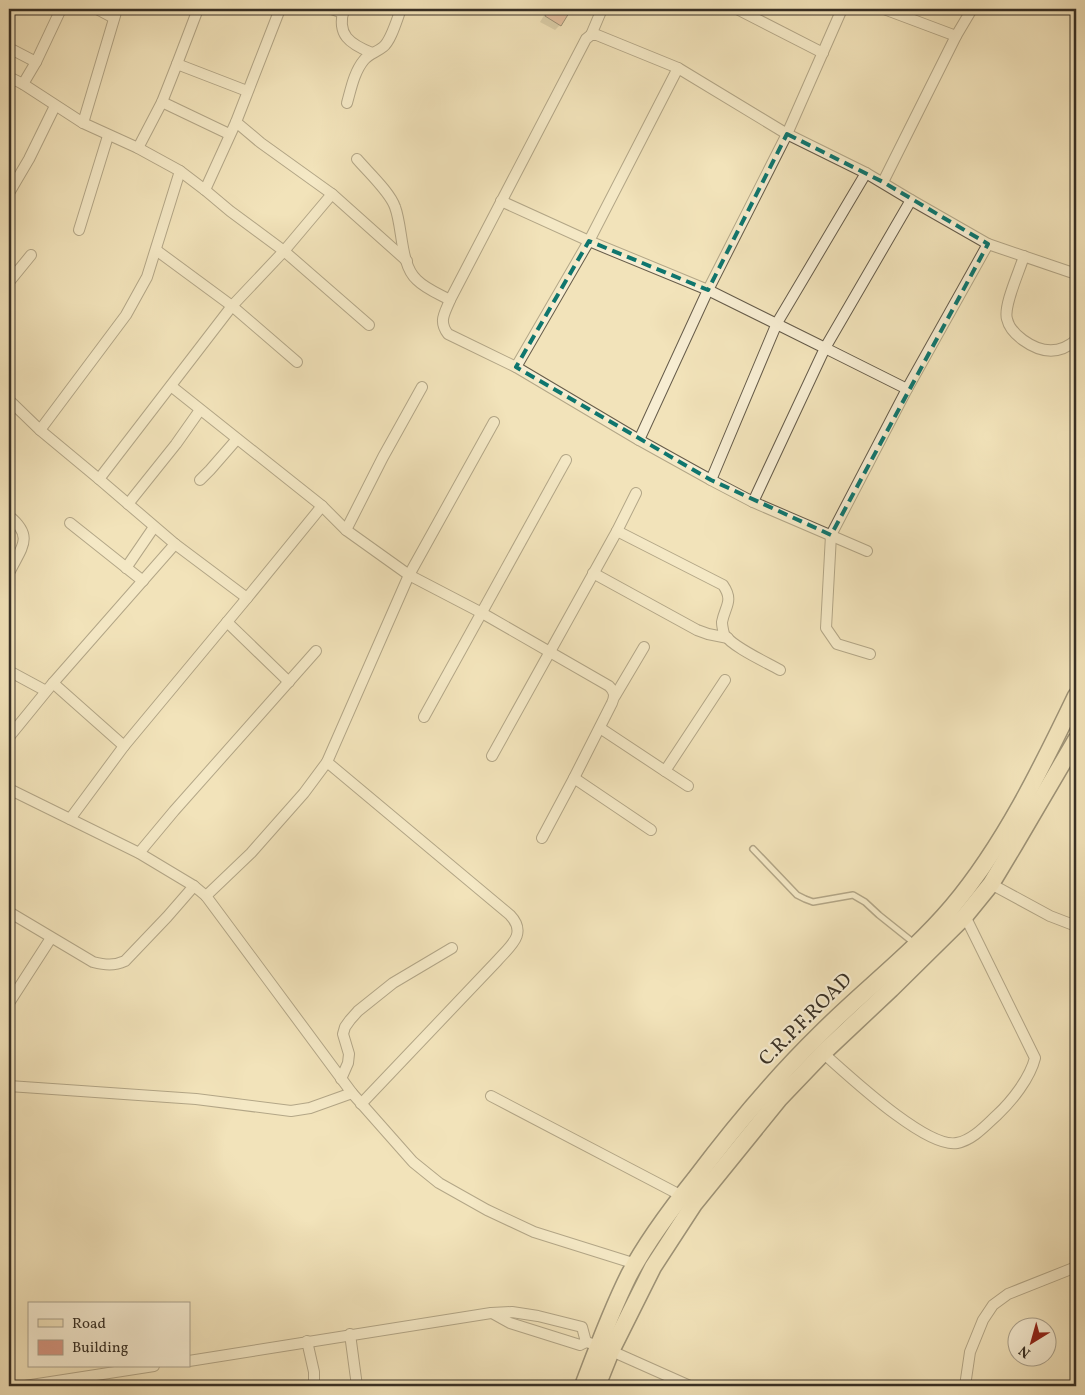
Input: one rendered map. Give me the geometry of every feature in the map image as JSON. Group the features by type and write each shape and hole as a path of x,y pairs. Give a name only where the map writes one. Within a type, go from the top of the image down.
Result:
{"main road":[{"name":"C.R.P.F.ROAD","path":"583,1386 609,1319 630,1274 657,1230 737,1124 775,1080 952,907 997,845 1042,764 1076,696"},
{"name":"C.R.P.F.ROAD","path":"597,1386 598,1346 694,1204 779,1099 823,1053 965,916 991,884 1075,745"}],"street":[{"path":"23,84 36,62 60,9"},
{"path":"83,123 115,13 97,9"},
{"path":"138,148 162,102 198,9"},
{"path":"206,190 229,134 236,122 280,9"},
{"path":"332,9 343,11 341,22 344,33 354,46 372,53"},
{"path":"347,103 357,71 365,59 384,47 401,9"},
{"path":"591,35 602,9"},
{"path":"736,9 823,53"},
{"path":"639,440 708,290 787,134 842,9"},
{"path":"884,9 956,36"},
{"path":"883,182 956,36 972,9"},
{"path":"867,550 753,502 711,480 639,440 516,366 448,334 444,328 442,320 450,300 586,38 591,35 604,37 678,68 787,134 883,182 910,200 988,244 1076,274"},
{"path":"9,48 36,62"},
{"path":"177,64 247,91"},
{"path":"516,366 589,241 678,68"},
{"path":"9,77 83,123 138,148 180,172 284,251 368,325"},
{"path":"162,102 229,134"},
{"path":"9,193 55,106"},
{"path":"236,122 332,194 407,261"},
{"path":"79,230 108,136"},
{"path":"357,159 390,197 395,206 410,272 424,286 450,300"},
{"path":"40,430 126,315 147,276 180,172"},
{"path":"711,480 777,323 866,173"},
{"path":"100,479 232,306 284,251 332,194"},
{"path":"753,502 825,348 910,200"},
{"path":"501,201 589,241 708,290 907,389"},
{"path":"870,654 836,644 826,628 831,535 907,389 988,244"},
{"path":"156,250 232,306 297,362"},
{"path":"9,282 31,255"},
{"path":"1024,256 1007,306 1006,319 1012,331 1032,346 1042,350 1056,351 1076,340"},
{"path":"172,386 322,506 346,530 409,575 550,651 609,686 615,696"},
{"path":"346,530 383,457 422,387"},
{"path":"9,400 40,430 100,479 154,527 247,598"},
{"path":"128,504 176,444 200,410"},
{"path":"206,896 252,853 304,793 327,762 409,575 494,422"},
{"path":"200,480 236,439"},
{"path":"424,717 566,460"},
{"path":"492,756 636,493"},
{"path":"70,819 124,746 322,506"},
{"path":"9,516 17,522 23,531 25,539 9,573"},
{"path":"70,523 143,581"},
{"path":"126,568 154,527"},
{"path":"617,530 723,585 729,599 722,622 725,634 743,650 780,670"},
{"path":"9,737 49,687 175,544"},
{"path":"593,573 697,630 728,638"},
{"path":"227,622 289,682"},
{"path":"542,838 615,696 644,647"},
{"path":"139,853 316,651"},
{"path":"9,671 49,687 124,746"},
{"path":"665,771 725,680"},
{"path":"600,728 688,786"},
{"path":"327,762 510,915 516,922 518,930 513,942 497,961 361,1104"},
{"path":"574,778 651,830"},
{"path":"9,789 139,853 194,886 206,896 341,1079 412,1162 440,1183 487,1210 534,1232 636,1264"},
{"path":"991,884 1050,916 1076,926"},
{"path":"9,912 93,962 104,965 117,964 125,960 168,917 194,886"},
{"path":"823,1053 899,1117 934,1138 948,1143 957,1143 966,1140 993,1120 1029,1076 1035,1058 965,916"},
{"path":"9,1003 12,990 51,938"},
{"path":"341,1079 349,1054 343,1034 350,1020 358,1011 393,983 452,948"},
{"path":"9,1086 196,1099 291,1111 310,1108 352,1093"},
{"path":"491,1096 682,1196"},
{"path":"965,1386 970,1352 982,1320 992,1305 1008,1294 1076,1267"},
{"path":"190,1361 350,1334 491,1313 512,1312 538,1316 582,1328 598,1346"},
{"path":"491,1313 510,1322 580,1346 598,1346 690,1386"},
{"path":"350,1334 357,1386"},
{"path":"307,1341 314,1372 314,1386"},
{"path":"25,1386 141,1368"}],"lane":[{"path":"753,849 797,895 813,902 853,895 865,902 878,915 916,944"}],"highlighted area":[{"path":"787,134 883,182 988,244 831,535 711,480 516,367 589,241 708,290"}],"building":[{"path":"549,9 562,9 569,13 561,26 545,16"}]}
